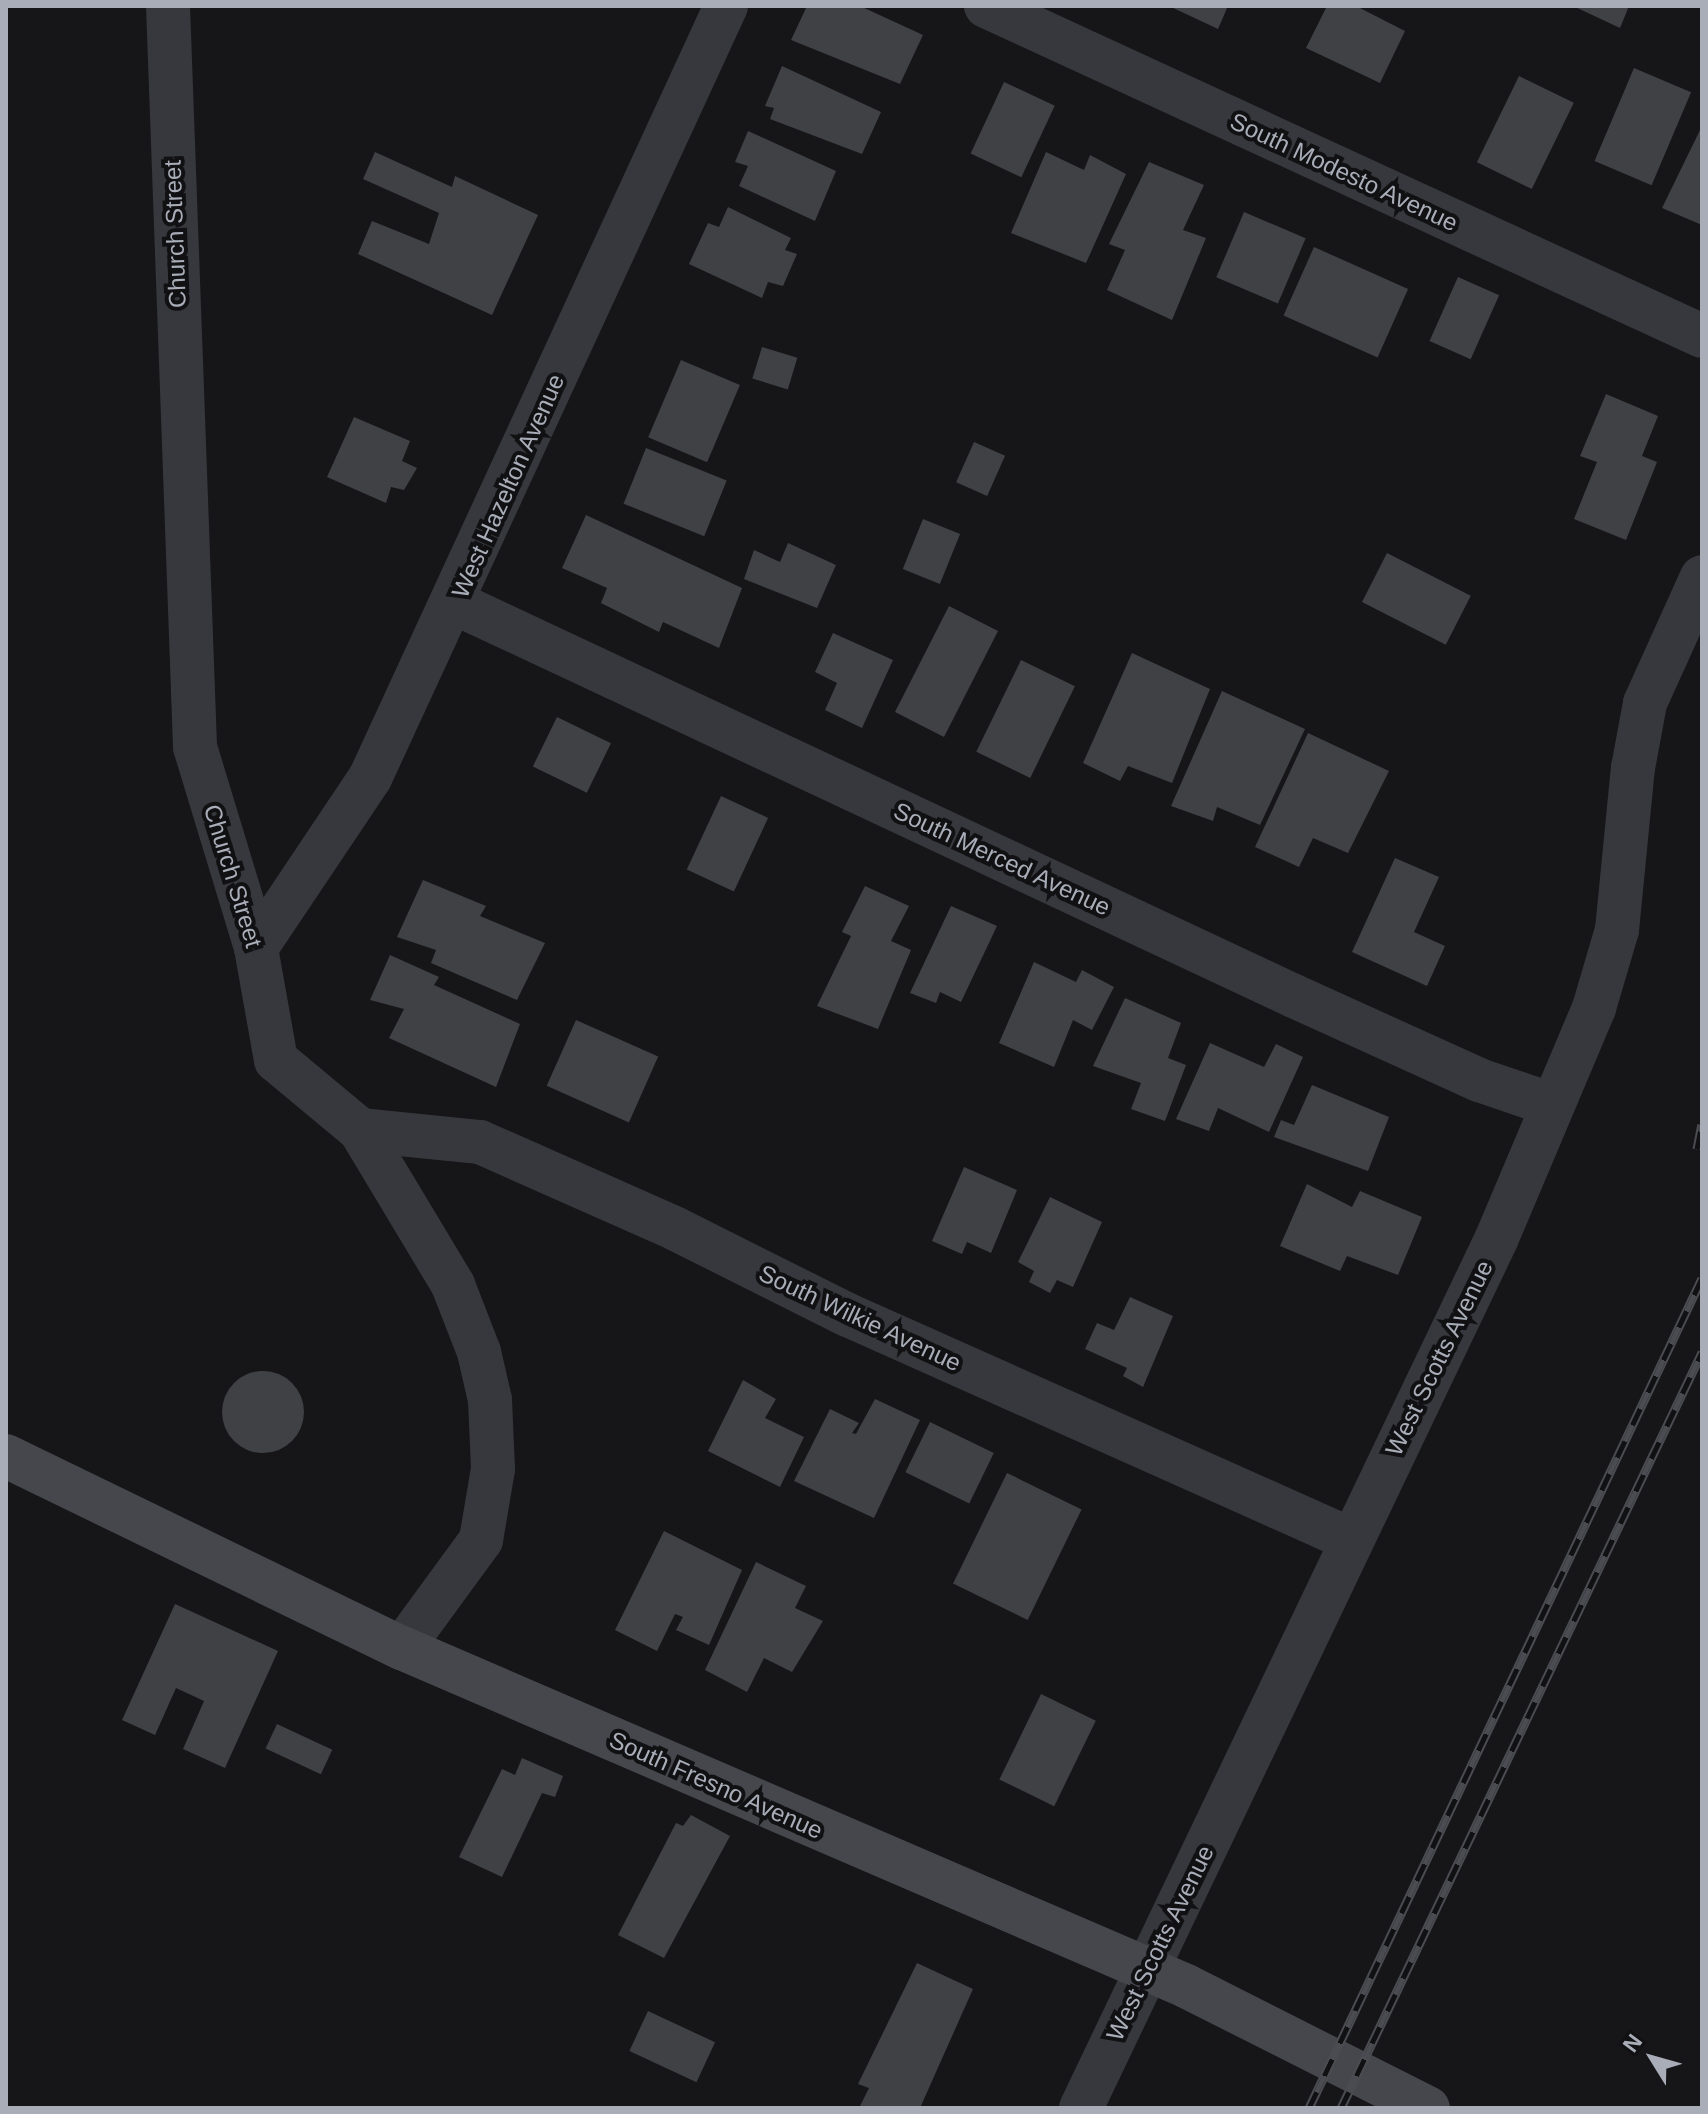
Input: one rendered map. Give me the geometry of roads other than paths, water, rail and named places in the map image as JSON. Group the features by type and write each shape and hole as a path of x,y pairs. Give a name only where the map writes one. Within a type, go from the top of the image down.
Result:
{"street":[{"name":"Church Street","path":"168,6 195,747 256,948 276,1060 360,1130 453,1285 479,1352 490,1400 493,1469 481,1540 402,1648"},
{"name":"West Hazelton Avenue","path":"256,948 370,778 455,603 726,6"},
{"name":"South Modesto Avenue","path":"986,6 1702,336"},
{"name":"West Scotts Avenue","path":"1081,2108 1496,1240 1594,1008 1617,930 1633,768 1645,703 1673,633 1702,577"},
{"name":"South Merced Avenue","path":"455,603 1294,996 1479,1080 1553,1105"},
{"name":"South Wilkie Avenue","path":"360,1130 480,1142 676,1229 848,1315 1352,1540"},
{"name":"South Fresno Avenue","path":"6,1456 402,1648 1148,1971 1428,2108"}],"railway":[{"path":"1697,1149 1702,1124"},
{"path":"1309,2108 1702,1278"},
{"path":"1341,2108 1702,1352"}]}
